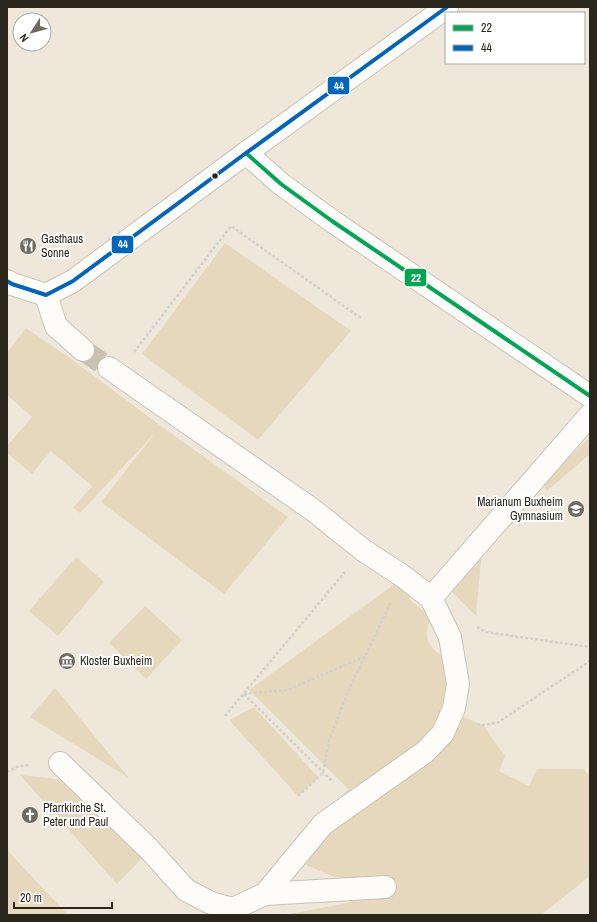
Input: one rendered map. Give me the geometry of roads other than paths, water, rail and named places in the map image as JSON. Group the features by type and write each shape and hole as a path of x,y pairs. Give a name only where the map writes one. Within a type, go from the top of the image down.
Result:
{"street":[{"path":"7,280 12,284 46,295 73,281 447,7"},
{"path":"246,153 281,184 332,221 590,396"},
{"path":"46,295 56,326 83,350"},
{"path":"109,368 313,510 363,550 404,577 431,598 450,636 458,684 454,708 443,733 425,752 323,824 265,894"},
{"path":"431,598 590,416"},
{"path":"60,763 149,849 186,890 211,903 233,909 265,894 385,887"}],"tunnel":[{"path":"83,350 109,368"}],"place":[{"name":"Gasthaus Sonne","path":"28,246"},
{"name":"Marianum Buxheim Gymnasium","path":"576,509"},
{"name":"Kloster Buxheim","path":"67,661"},
{"name":"Pfarrkirche St. Peter und Paul","path":"30,815"}]}
